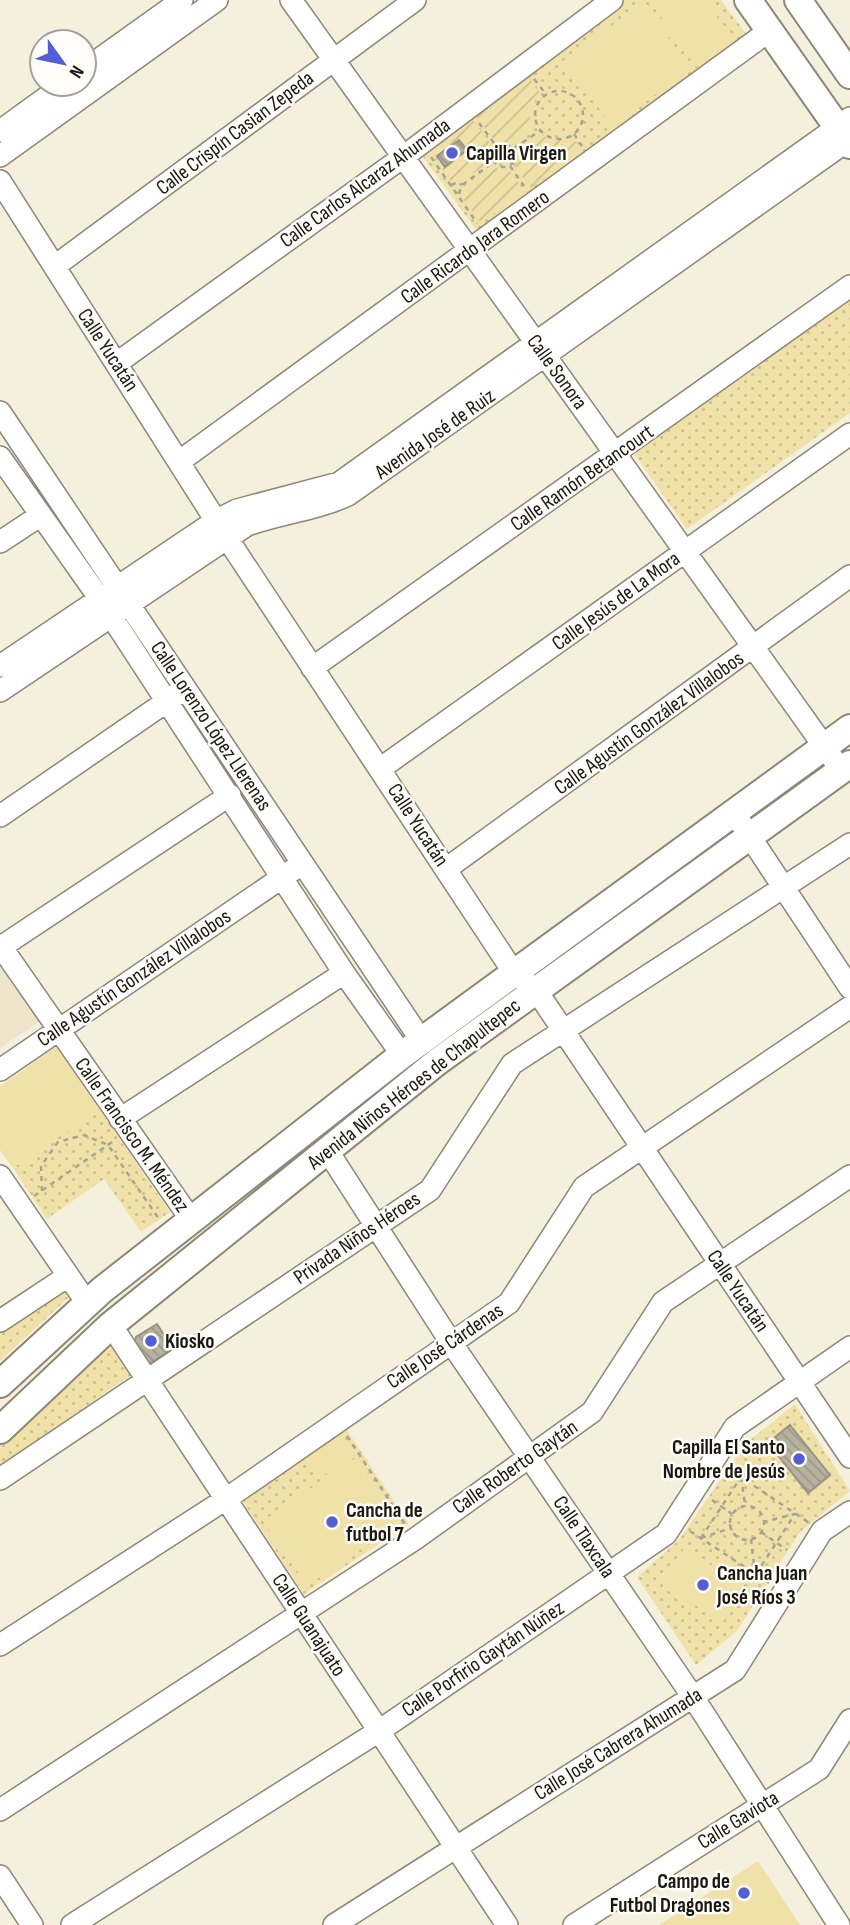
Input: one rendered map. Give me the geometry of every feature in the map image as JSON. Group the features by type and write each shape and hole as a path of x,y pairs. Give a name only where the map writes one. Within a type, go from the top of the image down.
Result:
{"main road":[{"path":"748,0 847,134"},
{"path":"805,3 850,75"},
{"name":"Avenida Niños Héroes de Chapultepec","path":"0,1384 87,1303 412,1048 824,744 850,728"},
{"name":"Avenida Niños Héroes de Chapultepec","path":"0,1430 111,1325 437,1062 846,767"}],"street":[{"path":"98,60 182,0"},
{"path":"0,156 217,0"},
{"name":"Calle Sonora","path":"291,0 824,744 846,767"},
{"name":"Calle Crispín Casian Zepeda","path":"55,266 415,0"},
{"name":"Calle Carlos Alcaraz Ahumada","path":"117,363 403,157 612,0"},
{"name":"Calle Ricardo Jara Romero","path":"180,461 769,31"},
{"path":"0,131 46,98"},
{"name":"Avenida José de Ruiz","path":"0,691 115,601 222,529 237,510 339,483 541,349 847,134"},
{"name":"Calle Yucatán","path":"0,181 222,529 514,973 536,990 850,1457"},
{"name":"Calle Ramón Betancourt","path":"313,668 850,286"},
{"name":"Calle Lorenzo López Llerenas","path":"0,412 115,601 167,701 344,973 412,1048"},
{"name":"Calle Jesús de La Mora","path":"381,768 850,434"},
{"name":"Calle Lorenzo López Llerenas","path":"0,457 41,515 186,687 303,863 412,1048"},
{"path":"0,542 41,515"},
{"name":"Calle Agustín González Villalobos","path":"446,869 850,576"},
{"name":"Avenida José de Ruiz","path":"0,666 115,601"},
{"path":"0,816 186,687"},
{"path":"1,946 230,795"},
{"path":"733,811 850,988"},
{"name":"Privada Niños Héroes","path":"0,1479 430,1190 512,1064 850,844"},
{"name":"Calle Agustín González Villalobos","path":"0,1070 303,863"},
{"name":"Calle Francisco M. Méndez","path":"1,946 59,1029 118,1130 192,1222"},
{"path":"118,1130 344,973"},
{"name":"Calle José Cárdenas","path":"0,1645 226,1499 450,1341 509,1303 584,1187 850,1007"},
{"name":"Calle Tlaxcala","path":"327,1150 450,1341 693,1697 841,1925"},
{"name":"Calle Roberto Gaytán","path":"0,1811 415,1539 592,1412 663,1302 850,1176"},
{"path":"3,1185 87,1303"},
{"path":"0,1321 68,1276"},
{"name":"Calle Guanajuato","path":"111,1325 508,1925"},
{"name":"Calle Porfirio Gaytán Núñez","path":"72,1925 379,1731 666,1534 735,1427 850,1347"},
{"name":"Calle José Cabrera Ahumada","path":"334,1925 735,1670 822,1531 850,1513"},
{"name":"Calle Gaviota","path":"574,1925 819,1769 850,1720"},
{"path":"0,1876 32,1925"},
{"path":"841,1925 850,1920"}],"path":[{"path":"562,90 570,93 581,104 583,120 574,134 552,138 540,131 534,115 536,107 546,94 562,90"},
{"path":"472,115 497,147"},
{"path":"512,149 540,131"},
{"path":"574,134 586,152"},
{"path":"507,145 512,149 514,160 510,166 502,168 494,162 493,153 497,147 507,145"},
{"path":"425,150 481,228"},
{"path":"457,195 462,185 494,162"},
{"path":"510,166 529,193"},
{"path":"450,185 458,182 462,185"},
{"path":"36,1195 108,1145 118,1130"},
{"path":"42,1191 41,1166 58,1142 84,1135 108,1145 165,1227"},
{"path":"337,1420 415,1539"},
{"path":"715,1459 822,1531"},
{"path":"741,1477 746,1506"},
{"path":"701,1538 741,1477"},
{"path":"695,1489 732,1514"},
{"path":"732,1514 746,1506"},
{"path":"732,1514 731,1528 740,1538 751,1539 761,1532 764,1522 760,1512 746,1506"},
{"path":"764,1522 795,1514"},
{"path":"755,1574 795,1514"},
{"path":"674,1521 783,1593"},
{"path":"701,1538 731,1528"},
{"path":"761,1532 803,1561"},
{"path":"751,1539 755,1574"}],"shaded area":[{"path":"622,0 721,0 747,35 479,234 419,151"},
{"path":"649,0 705,0 733,39 696,67"},
{"path":"643,3 691,69 612,126 564,60"},
{"path":"528,77 539,92 529,116 535,129 512,145 504,142 497,144 476,116"},
{"path":"472,119 493,147 490,161 462,182 451,181 429,151"},
{"path":"539,133 551,141 573,138 582,151 531,188 515,166 518,158 516,149"},
{"path":"493,165 500,171 509,170 525,192 481,223 462,196 465,186"},
{"path":"850,296 850,413 687,529 632,451"},
{"path":"0,963 40,1021 0,1048"},
{"path":"56,1047 99,1109 13,1168 0,1150 0,1086"},
{"path":"99,1109 170,1212 141,1232 104,1179 47,1219 13,1168"},
{"path":"64,1287 70,1296 0,1361 0,1331"},
{"path":"113,1335 137,1371 0,1466 0,1442"},
{"path":"795,1404 850,1491 800,1532 737,1631 696,1665 637,1577 679,1540 745,1444"},
{"name":"Cancha de futbol 7","path":"345,1427 409,1524 304,1594 240,1497"},
{"path":"338,1437 351,1457 318,1479 305,1459"},
{"name":"Cancha de futbol 7","path":"357,1457 401,1522 307,1586 263,1521"},
{"name":"Cancha Juan José Ríos 3","path":"684,1548 745,1587 722,1623 661,1583"},
{"name":"Campo de Futbol Dragones","path":"758,1861 800,1925 659,1925"}],"building":[{"name":"Capilla Virgen","path":"459,140 467,150 445,167 437,156"},
{"name":"Kiosko","path":"157,1324 173,1349 147,1365 134,1345 136,1337"},
{"name":"Capilla El Santo Nombre de Jesús","path":"790,1425 830,1475 808,1493 768,1443"}],"place":[{"name":"Capilla Virgen","path":"452,153"},
{"name":"Kiosko","path":"151,1341"},
{"name":"Capilla El Santo Nombre de Jesús","path":"799,1459"},
{"name":"Cancha de futbol 7","path":"332,1522"},
{"name":"Cancha Juan José Ríos 3","path":"703,1585"},
{"name":"Campo de Futbol Dragones","path":"744,1893"}]}
